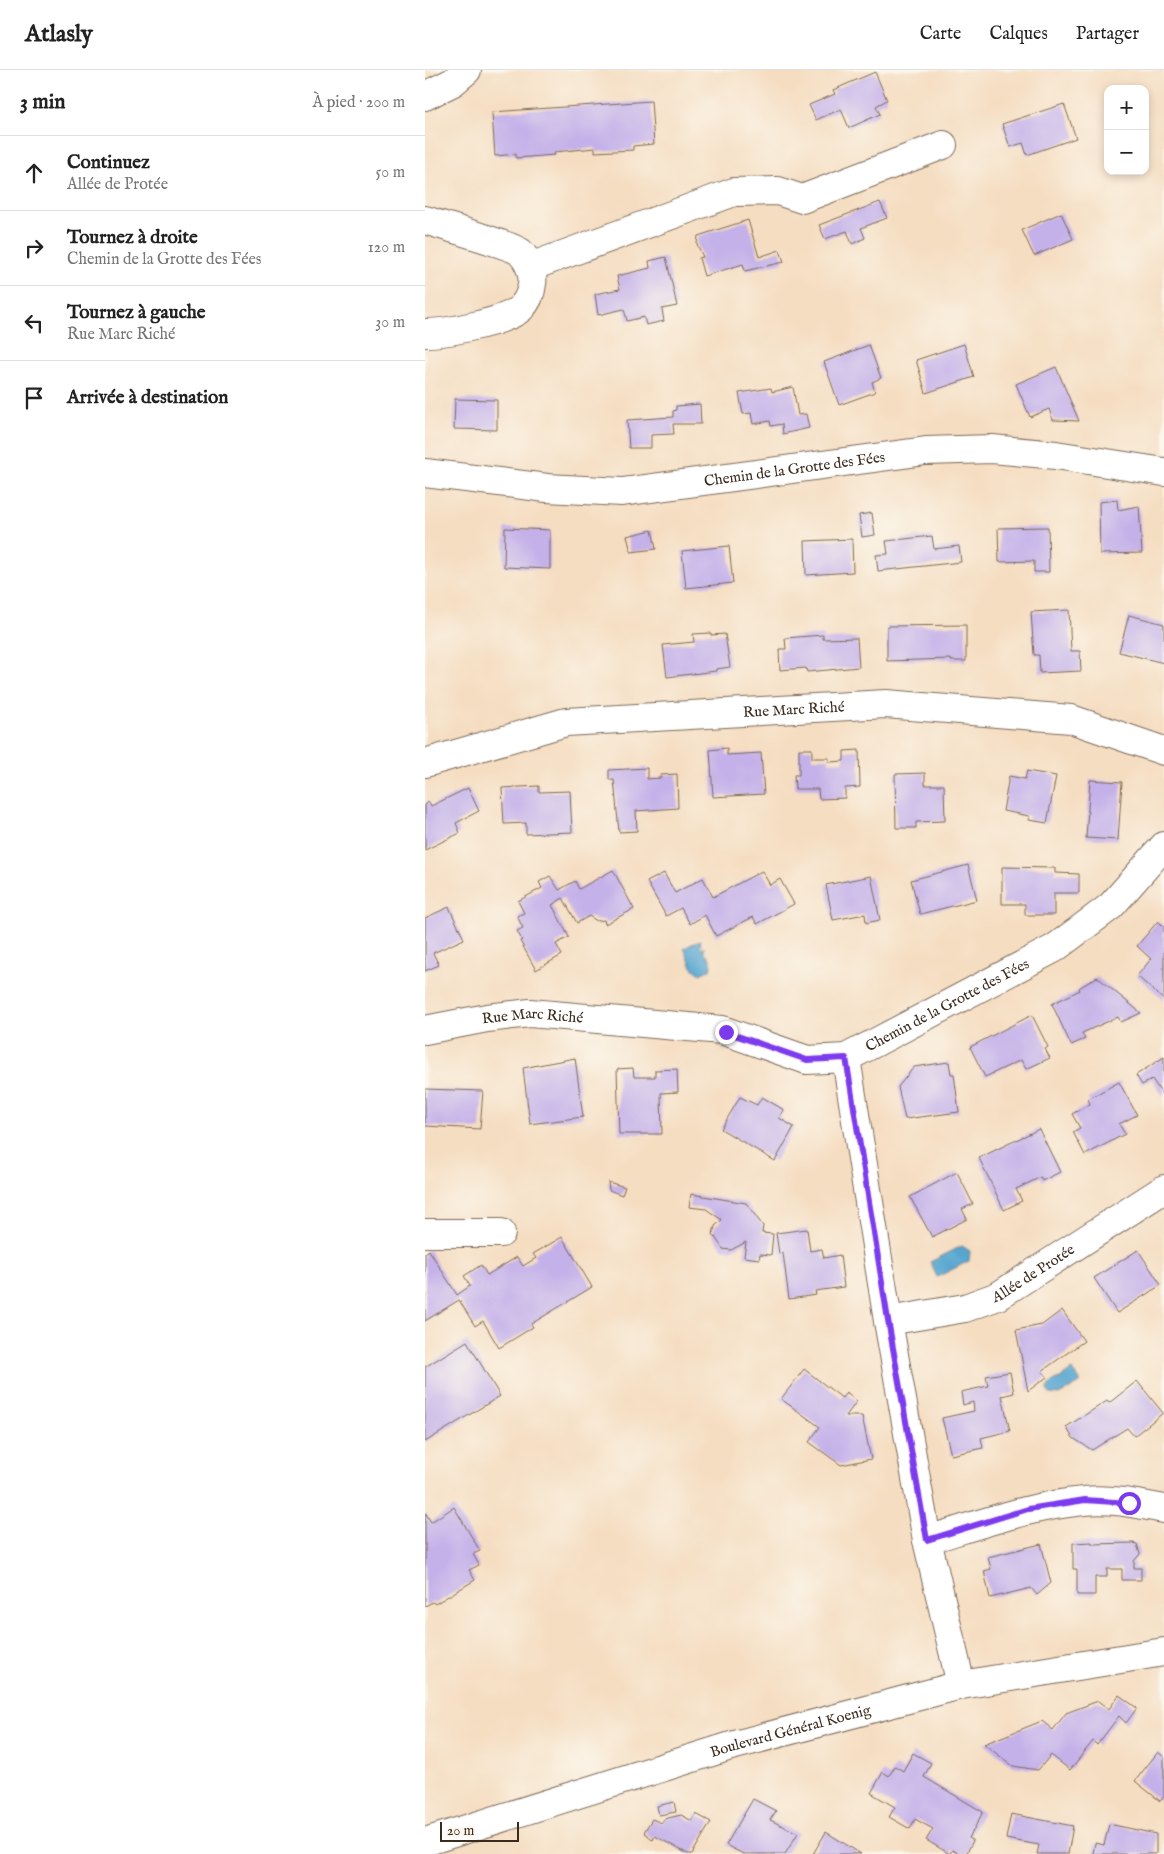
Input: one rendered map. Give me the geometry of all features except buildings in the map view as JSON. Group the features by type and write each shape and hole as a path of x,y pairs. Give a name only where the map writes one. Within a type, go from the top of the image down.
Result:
{"street":[{"path":"425,96 453,82 467,70"},
{"path":"530,267 734,192 778,191 802,199 943,145"},
{"path":"425,220 519,251 530,267 533,280 530,294 521,308 507,316 440,333 425,333"},
{"name":"Chemin de la Grotte des Fées","path":"425,472 547,488 622,492 926,451 992,449 1056,454 1164,472"},
{"name":"Rue Marc Riché","path":"425,763 566,722 885,704 1071,719 1164,750"},
{"name":"Chemin de la Grotte des Fées","path":"846,1058 1055,948 1111,906 1164,846"},
{"name":"Rue Marc Riché","path":"425,1030 487,1018 530,1013 723,1030 807,1060 846,1058"},
{"path":"846,1058 888,1320 927,1540 961,1685"},
{"name":"Allée de Protée","path":"888,1320 965,1308 998,1296 1164,1189"},
{"path":"425,1233 501,1233"},
{"path":"927,1540 1028,1509 1085,1500 1129,1503 1164,1509"},
{"name":"Boulevard Général Koenig","path":"425,1842 731,1746 961,1685 1164,1652"}],"water":[{"path":"700,940 701,944 698,947 704,947 704,953 709,957 711,964 710,969 700,974 692,967 684,948"},
{"path":"962,1246 970,1251 969,1261 937,1277 930,1262"},
{"path":"1072,1370 1080,1380 1080,1383 1059,1395 1050,1394 1047,1390 1049,1385"}],"route":[{"path":"726,1032 807,1060 846,1058 888,1320 927,1540 1028,1509 1085,1500 1129,1503"}]}
